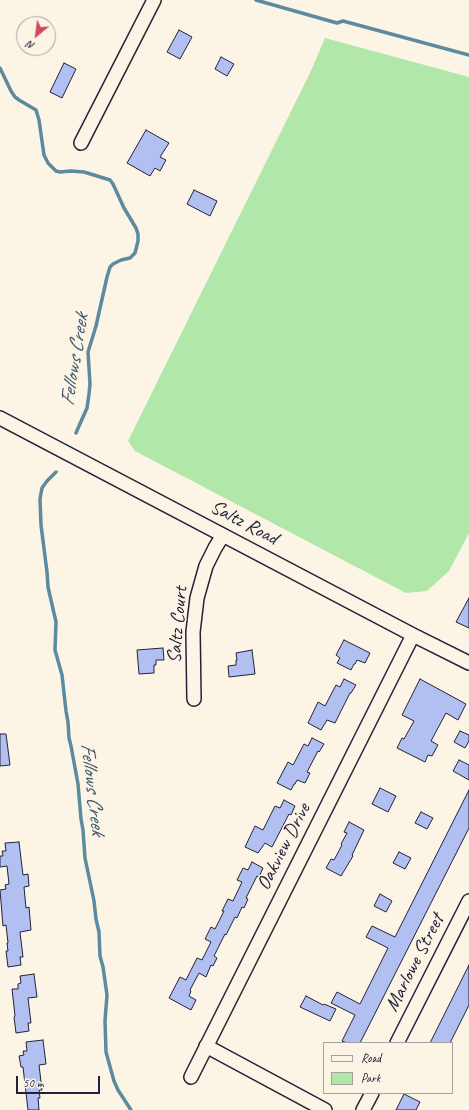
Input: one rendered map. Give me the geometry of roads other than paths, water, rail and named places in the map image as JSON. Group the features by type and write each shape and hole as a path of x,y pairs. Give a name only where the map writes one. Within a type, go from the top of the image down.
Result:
{"street":[{"path":"81,143 154,0"},
{"name":"Saltz Road","path":"0,418 469,663"},
{"name":"Saltz Court","path":"194,699 193,632 197,598 206,566 223,535"},
{"name":"Oakview Drive","path":"191,1077 413,635"},
{"name":"Marlowe Street","path":"398,1042 469,901"},
{"path":"206,1046 324,1110"},
{"path":"363,1110 371,1094"}],"waterway":[{"path":"256,0 337,23 343,21 469,55"},
{"name":"Fellows Creek","path":"0,68 15,97 36,110 39,120 44,155 48,163 56,171 84,172 110,180 138,234 135,253 130,258 121,260 110,267 96,326 88,352 90,384 87,408 76,433"},
{"name":"Fellows Creek","path":"56,472 42,488 40,499 41,525 48,587 56,622 55,650 62,675 69,738 78,784 85,858 99,932 100,956 107,995 105,1021 106,1052 114,1081 131,1110"}]}
